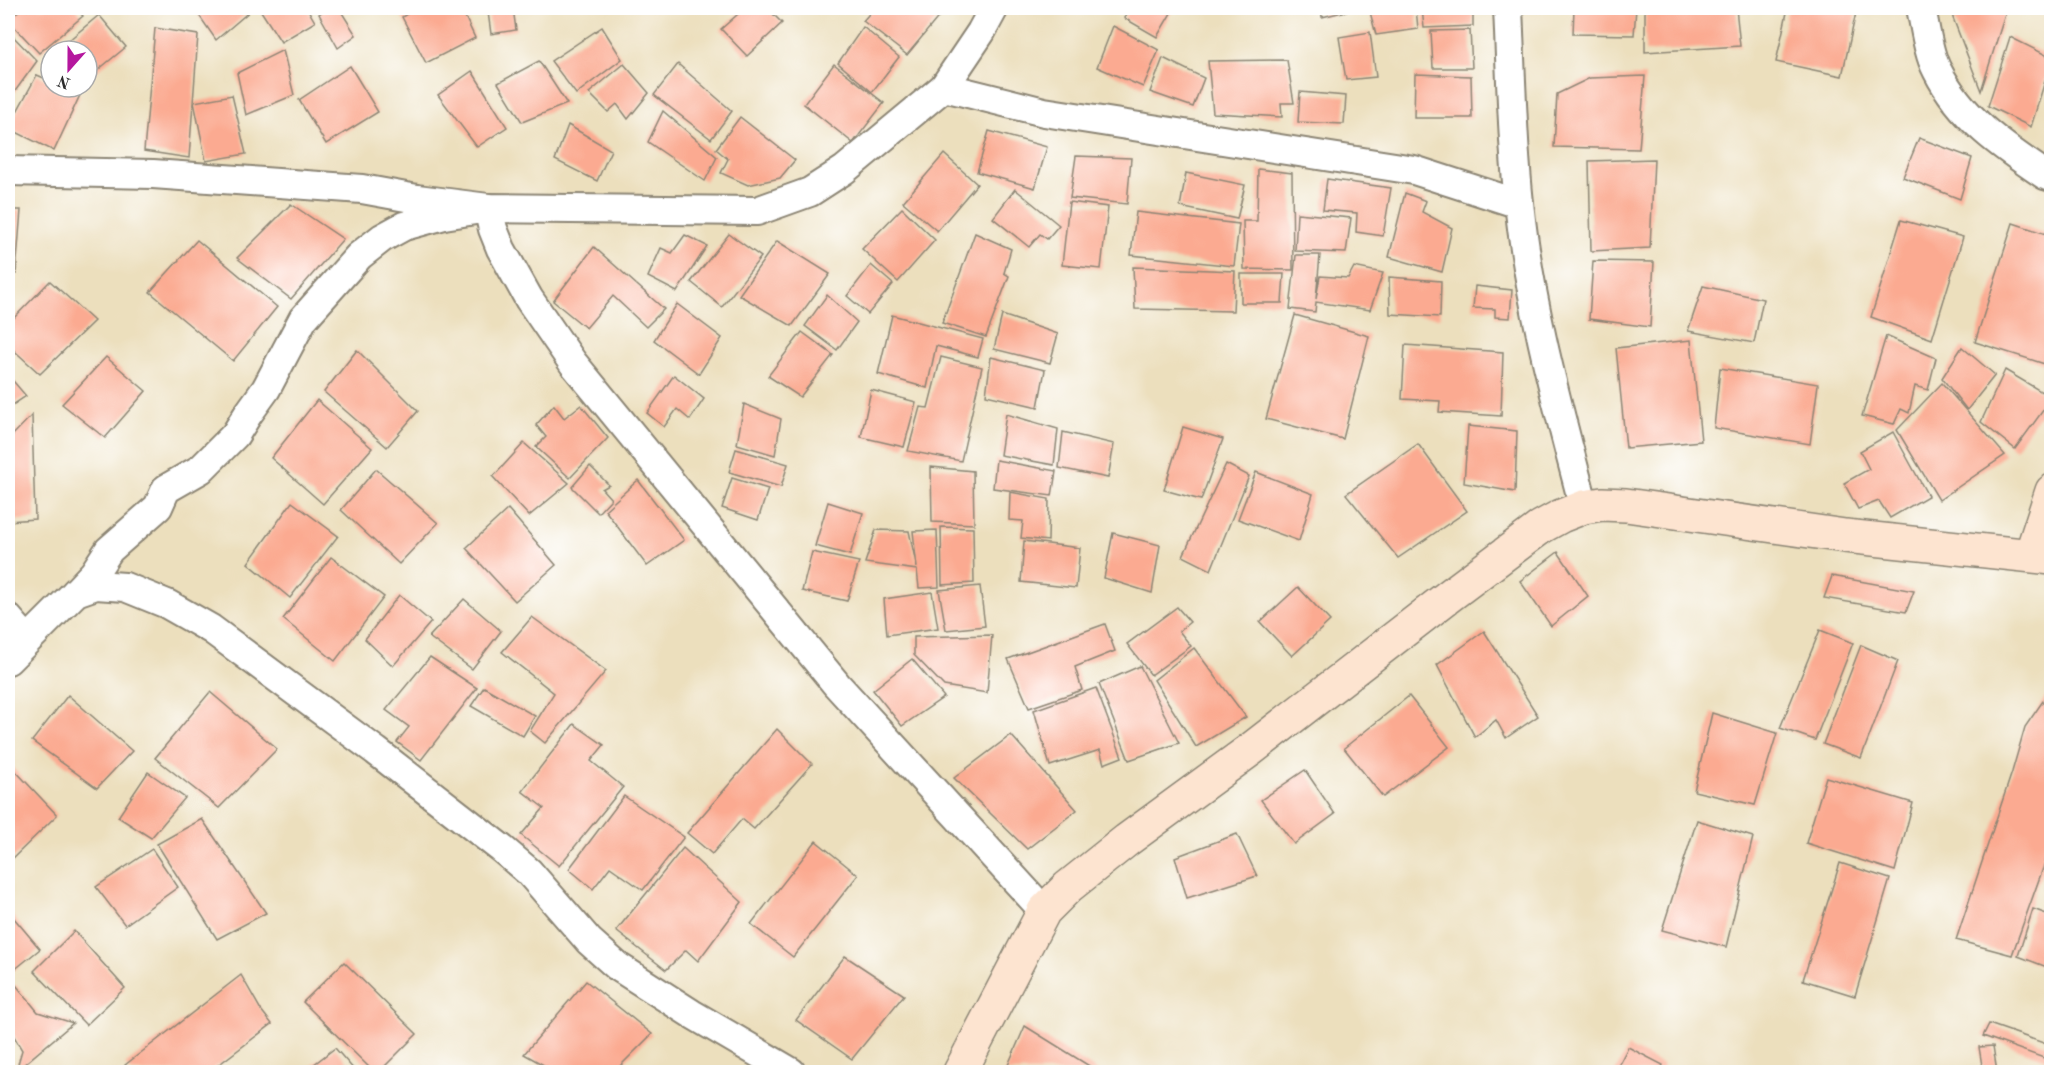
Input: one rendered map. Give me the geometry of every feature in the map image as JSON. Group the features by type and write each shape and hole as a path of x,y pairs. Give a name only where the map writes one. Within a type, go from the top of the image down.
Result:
{"street":[{"path":"8,171 153,174 362,189 488,208 757,210 810,192 844,170 944,87 981,32 994,8"},
{"path":"1508,8 1511,94 1519,204 1544,354 1584,507"},
{"path":"1921,8 1936,69 1962,109 1996,142 2045,175 2052,177"},
{"path":"944,87 1044,112 1414,170 1519,204"},
{"path":"8,660 94,573 109,550 158,507 166,489 201,469 235,435 266,389 303,319 359,256 382,238 404,226 444,215 488,208"},
{"path":"488,208 501,249 529,298 573,363 837,685 1044,910"},
{"path":"960,1072 1044,910 1068,887 1449,596 1541,527 1561,516 1584,507 1602,504 1626,505 1845,536 2041,557 2052,491"},
{"path":"76,592 96,585 125,587 167,603 211,629 376,751 502,849 528,872 589,941 617,966 692,1014 791,1072"},
{"path":"8,618 27,640"}],"building":[{"path":"19,8 75,8 83,16 56,39 39,39 39,53 8,20 21,9"},
{"path":"194,8 250,8 251,10 216,40"},
{"path":"259,8 307,8 315,22 281,42"},
{"path":"327,8 339,8 356,35 338,48 319,14"},
{"path":"416,8 461,8 475,38 426,63 402,17"},
{"path":"464,8 484,8 484,13 465,14"},
{"path":"492,8 513,8 516,30 491,34 488,12 492,11"},
{"path":"745,8 767,8 782,23 747,56 721,29"},
{"path":"874,8 933,8 941,14 907,55 863,21"},
{"path":"1131,8 1174,8 1157,37 1124,18"},
{"path":"1321,8 1359,8 1322,17"},
{"path":"1369,8 1416,8 1418,29 1376,35"},
{"path":"1422,8 1473,8 1473,26 1424,28"},
{"path":"1574,8 1636,8 1634,35 1573,34"},
{"path":"1645,8 1736,8 1740,46 1645,52"},
{"path":"1788,8 1857,8 1842,76 1776,62"},
{"path":"1952,8 2007,8 1981,91 1953,18"},
{"path":"99,15 126,47 99,69 99,39 70,39"},
{"path":"1113,26 1159,50 1143,87 1097,67"},
{"path":"602,27 622,59 576,94 551,61"},
{"path":"863,27 899,57 872,92 838,63"},
{"path":"155,28 198,35 189,158 144,151"},
{"path":"1470,30 1472,68 1433,68 1431,31"},
{"path":"8,31 37,61 8,101"},
{"path":"1370,32 1376,77 1346,80 1339,37"},
{"path":"2010,37 2052,58 2031,127 1988,106"},
{"path":"283,50 294,95 246,115 237,73"},
{"path":"1163,58 1204,78 1193,107 1150,92"},
{"path":"1287,60 1294,103 1281,103 1282,117 1213,113 1208,61"},
{"path":"539,61 567,104 522,122 498,83"},
{"path":"624,64 649,93 628,119 617,104 608,112 589,93"},
{"path":"678,64 732,111 711,139 654,95"},
{"path":"834,64 884,103 853,143 804,104"},
{"path":"350,66 378,112 326,144 299,100"},
{"path":"472,71 507,127 477,147 438,95"},
{"path":"1415,74 1471,76 1472,118 1414,118"},
{"path":"37,75 39,76 39,99 78,99 54,151 8,128"},
{"path":"1645,76 1639,149 1554,147 1557,94 1590,78"},
{"path":"1300,92 1346,96 1344,124 1298,122"},
{"path":"232,95 246,154 206,161 194,102"},
{"path":"663,111 717,157 705,181 648,142"},
{"path":"740,117 795,160 780,178 748,185 721,173 728,159 716,149"},
{"path":"568,125 611,150 597,181 555,160"},
{"path":"989,131 1047,147 1035,188 977,172"},
{"path":"1919,138 1972,158 1960,199 1903,177"},
{"path":"944,154 977,184 937,231 903,202"},
{"path":"1076,156 1131,158 1127,204 1070,198"},
{"path":"1654,159 1650,248 1591,251 1589,161"},
{"path":"1258,169 1292,173 1293,270 1244,269 1243,221 1257,221"},
{"path":"1186,173 1245,185 1237,219 1180,207"},
{"path":"1327,179 1391,188 1383,236 1356,232 1357,213 1323,210"},
{"path":"1015,189 1059,225 1047,239 1040,234 1029,247 993,218"},
{"path":"1405,193 1426,201 1422,212 1452,228 1442,272 1389,257"},
{"path":"1069,202 1108,207 1101,269 1062,265"},
{"path":"291,204 343,239 291,299 237,258"},
{"path":"902,208 935,240 898,282 862,249"},
{"path":"8,210 21,210 16,274 8,274"},
{"path":"1136,212 1239,224 1234,266 1131,255"},
{"path":"1297,213 1351,218 1346,253 1295,251"},
{"path":"1901,220 1963,237 1932,339 1871,317"},
{"path":"2013,223 2052,236 2052,352 2048,365 1975,342"},
{"path":"975,233 1011,249 1004,273 1009,276 986,337 942,323"},
{"path":"729,234 761,257 722,307 691,282"},
{"path":"685,235 707,246 677,292 648,277 661,248 672,253"},
{"path":"197,240 277,307 233,361 150,292"},
{"path":"777,241 830,274 792,326 739,295"},
{"path":"594,247 664,309 646,327 613,296 586,328 553,301"},
{"path":"1296,255 1320,255 1316,299 1320,276 1348,278 1354,267 1383,273 1370,310 1316,302 1315,312 1290,309"},
{"path":"1593,261 1654,262 1650,327 1589,319"},
{"path":"871,265 893,284 868,314 847,296"},
{"path":"1133,267 1235,271 1233,311 1135,309"},
{"path":"1241,274 1284,274 1282,303 1241,303"},
{"path":"1389,277 1441,281 1440,317 1390,314"},
{"path":"50,281 94,321 40,374 8,345 8,324"},
{"path":"1475,286 1512,290 1510,318 1495,317 1495,309 1473,308"},
{"path":"1703,286 1763,299 1754,343 1688,331"},
{"path":"827,295 857,322 837,350 805,326"},
{"path":"677,304 722,338 699,374 654,340"},
{"path":"892,315 983,339 978,357 936,346 927,388 878,374"},
{"path":"1002,315 1058,334 1050,363 994,349"},
{"path":"1295,315 1369,336 1343,439 1266,419"},
{"path":"802,332 833,355 800,397 768,376"},
{"path":"1886,336 1936,358 1928,390 1915,386 1909,413 1901,409 1894,424 1862,416"},
{"path":"1691,340 1701,441 1626,448 1616,348"},
{"path":"1405,345 1503,352 1501,416 1439,412 1440,401 1402,399"},
{"path":"1962,347 1995,375 1967,410 1942,378"},
{"path":"357,350 418,411 387,447 324,392"},
{"path":"106,357 146,391 105,438 62,404"},
{"path":"941,357 982,367 961,461 908,451 920,407 928,408"},
{"path":"991,357 1045,370 1038,407 986,395"},
{"path":"1720,368 1818,384 1810,444 1714,428"},
{"path":"2005,370 2052,398 2015,449 1981,422"},
{"path":"8,375 26,396 8,408"},
{"path":"674,375 704,399 690,420 677,409 664,427 647,413"},
{"path":"1942,383 2005,455 1939,500 1897,430"},
{"path":"871,390 916,402 904,447 861,437"},
{"path":"317,400 372,448 323,504 271,458"},
{"path":"744,404 781,419 775,455 737,444"},
{"path":"554,405 564,418 581,405 608,438 570,478 536,447 546,437 536,425"},
{"path":"1006,414 1058,429 1054,465 1000,455"},
{"path":"32,415 35,519 8,521 8,440"},
{"path":"1468,426 1517,431 1515,492 1464,483"},
{"path":"1183,427 1223,439 1201,500 1164,490"},
{"path":"1063,432 1114,444 1108,478 1059,468"},
{"path":"1893,432 1928,496 1890,518 1879,501 1858,509 1844,483 1869,469 1860,451"},
{"path":"524,443 569,483 529,516 493,477"},
{"path":"1418,444 1467,511 1398,558 1346,494"},
{"path":"736,449 788,464 781,487 729,472"},
{"path":"996,460 1056,471 1052,496 993,488"},
{"path":"1226,464 1249,476 1211,570 1183,556"},
{"path":"590,466 609,485 602,489 611,499 598,513 572,487"},
{"path":"931,467 973,471 974,524 932,522"},
{"path":"376,469 438,523 399,564 341,510"},
{"path":"1256,472 1313,494 1299,541 1238,519"},
{"path":"732,478 768,489 758,520 722,508"},
{"path":"638,480 684,540 647,566 605,510"},
{"path":"1010,492 1049,499 1048,541 1021,538 1023,521 1009,520"},
{"path":"292,502 338,536 290,598 248,563"},
{"path":"828,502 863,513 850,555 815,546"},
{"path":"508,509 556,565 515,601 466,548"},
{"path":"941,527 973,528 974,583 942,585"},
{"path":"876,530 909,531 917,568 913,531 937,530 939,587 919,588 917,570 865,563"},
{"path":"1113,533 1160,545 1152,593 1104,578"},
{"path":"1024,541 1080,548 1076,588 1021,582"},
{"path":"812,552 859,562 847,601 802,591"},
{"path":"1558,552 1588,596 1551,626 1520,581"},
{"path":"331,557 384,597 335,661 283,619"},
{"path":"1832,576 1914,591 1906,612 1824,598"},
{"path":"980,586 985,626 946,630 939,590"},
{"path":"1298,587 1330,621 1292,656 1260,622"},
{"path":"932,592 938,628 887,635 884,599"},
{"path":"399,595 431,622 393,666 365,639"},
{"path":"464,599 501,631 472,669 429,637"},
{"path":"1177,607 1190,622 1179,631 1191,646 1151,675 1127,644"},
{"path":"532,617 606,671 545,743 530,731 554,693 502,652"},
{"path":"1105,624 1115,651 1075,667 1082,690 1029,708 1008,659"},
{"path":"1820,630 1853,643 1815,740 1780,728"},
{"path":"1484,631 1538,716 1506,738 1496,720 1475,737 1437,665"},
{"path":"992,635 987,693 944,686 914,655 914,637"},
{"path":"1861,645 1898,661 1861,758 1823,744"},
{"path":"1194,648 1246,717 1196,747 1154,680"},
{"path":"430,657 477,688 421,760 397,742 409,727 386,710"},
{"path":"912,659 944,697 902,726 873,690"},
{"path":"1140,666 1179,743 1129,760 1099,684"},
{"path":"484,687 535,716 523,736 471,706"},
{"path":"1096,688 1122,757 1104,764 1100,750 1050,766 1034,710"},
{"path":"2052,688 2052,843 2012,955 1956,940 2025,727"},
{"path":"210,692 277,749 219,808 155,758"},
{"path":"68,695 132,751 97,788 32,741"},
{"path":"1409,696 1449,747 1383,797 1344,748"},
{"path":"1712,713 1777,733 1755,805 1694,791"},
{"path":"574,724 604,745 591,761 623,787 559,866 521,835 544,808 522,791"},
{"path":"777,729 812,764 754,829 742,819 712,854 687,833"},
{"path":"1011,735 1077,810 1027,849 954,778"},
{"path":"9,764 57,815 8,863 8,766"},
{"path":"1305,770 1335,814 1294,844 1261,800"},
{"path":"148,772 185,798 151,838 118,817"},
{"path":"1826,777 1913,803 1895,871 1806,843"},
{"path":"624,796 684,837 643,890 610,867 593,889 569,869"},
{"path":"202,819 266,913 217,939 157,844"},
{"path":"1697,820 1753,837 1726,947 1662,930"},
{"path":"1237,834 1257,876 1187,898 1175,857"},
{"path":"816,841 858,875 793,957 751,924"},
{"path":"683,848 742,902 698,961 686,950 666,970 616,931"},
{"path":"152,849 178,887 125,925 96,887"},
{"path":"1840,863 1890,879 1855,996 1803,980"},
{"path":"2033,909 2052,916 2052,969 2018,956"},
{"path":"8,911 40,949 8,975"},
{"path":"74,931 125,988 86,1025 34,971"},
{"path":"845,956 904,995 852,1059 796,1020"},
{"path":"344,962 417,1034 379,1072 374,1072 303,1002"},
{"path":"241,975 261,1010 272,1024 209,1072 131,1072 125,1065"},
{"path":"586,981 652,1034 614,1072 556,1072 524,1054"},
{"path":"16,985 38,1012 73,1023 16,1071 22,1050 8,1026 8,992"},
{"path":"1989,1024 2052,1046 2052,1061 1983,1036"},
{"path":"1025,1026 1099,1072 1005,1072"},
{"path":"1993,1046 1997,1072 1983,1072 1979,1047"},
{"path":"1628,1047 1663,1065 1660,1072 1615,1072"},
{"path":"335,1048 356,1072 304,1072"}]}
